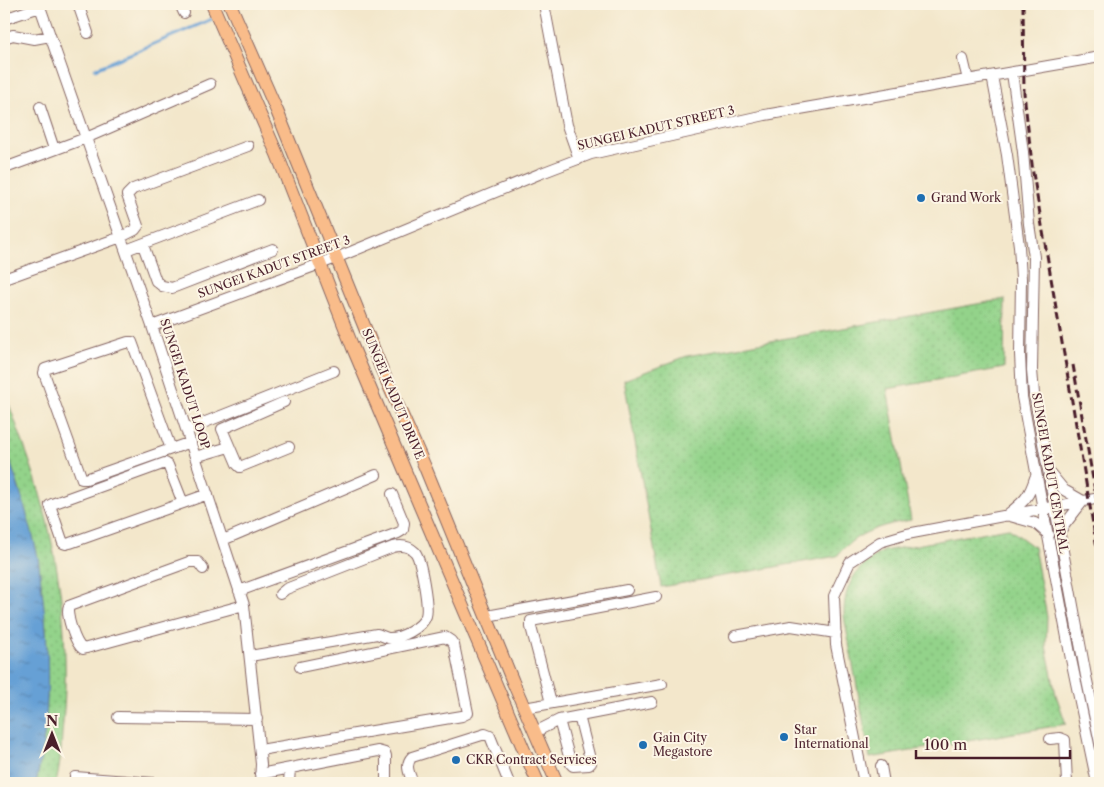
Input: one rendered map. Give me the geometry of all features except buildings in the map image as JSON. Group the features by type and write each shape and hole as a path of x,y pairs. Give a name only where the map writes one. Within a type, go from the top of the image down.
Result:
{"main road":[{"name":"SUNGEI KADUT DRIVE","path":"212,4 277,154 353,348 538,783"},
{"name":"SUNGEI KADUT DRIVE","path":"230,4 277,111 336,258 557,783"}],"street":[{"path":"78,4 88,33"},
{"path":"544,4 567,125 579,159"},
{"path":"4,19 39,5"},
{"name":"SUNGEI KADUT LOOP","path":"39,5 152,326 244,605 260,750 260,779"},
{"path":"4,38 13,35 34,39 50,36"},
{"name":"SUNGEI KADUT STREET 3","path":"152,326 321,264 591,154 765,116 1100,57"},
{"path":"963,59 968,80"},
{"name":"SUNGEI KADUT CENTRAL","path":"1012,73 1024,152 1029,224 1034,257 1032,370 1034,394 1100,743"},
{"name":"SUNGEI KADUT CENTRAL","path":"992,76 1010,174 1019,246 1022,397 1071,659 1097,783"},
{"path":"5,168 86,138 210,84"},
{"path":"40,108 54,149"},
{"path":"4,279 121,237 134,230 138,226 127,195 133,189 248,146"},
{"path":"126,250 258,200"},
{"path":"143,244 156,281 162,286 172,288 273,249"},
{"path":"171,449 132,342 45,369 44,373 82,479 86,479 171,449 190,442"},
{"path":"187,431 334,371"},
{"path":"284,402 222,428 222,431 240,467 289,447"},
{"path":"196,457 229,446"},
{"path":"183,503 168,465 165,463 50,505 63,543 66,544 183,503 208,494"},
{"path":"1049,472 1064,490 1083,501"},
{"path":"222,540 376,475"},
{"path":"1006,516 1030,493 1036,476"},
{"path":"239,591 398,534 403,530 404,523 392,494"},
{"path":"864,783 836,646 834,596 850,562 880,542 907,534 1100,498"},
{"path":"1059,532 1083,501"},
{"path":"1006,516 1035,523 1048,535"},
{"path":"250,656 377,634 388,638 399,636 416,628 426,616 427,606 418,557 413,550 405,546 393,547 280,594"},
{"path":"202,569 198,562 189,562 69,606 67,611 77,645 83,649 244,605"},
{"path":"486,616 627,590"},
{"path":"551,703 530,627 531,621 656,597"},
{"path":"735,636 791,626 836,633"},
{"path":"260,750 462,716 468,713 454,646 451,640 444,637 300,667"},
{"path":"524,708 662,684"},
{"path":"535,732 559,720 652,702"},
{"path":"559,720 571,764 573,766 590,765 579,716"},
{"path":"118,717 257,719"},
{"path":"413,783 408,770 409,760 485,734 490,736 509,783"},
{"path":"1050,739 1060,738 1065,740 1068,783"},
{"path":"260,779 290,768 378,751 385,753 386,756 386,783"},
{"path":"881,766 884,783"},
{"path":"289,783 290,768"},
{"path":"74,783 75,777 154,783"}],"green space":[{"path":"1005,299 1004,368 887,389 911,520 880,527 861,535 837,556 661,587 624,380 687,356"},
{"path":"4,390 39,490 56,561 60,590 65,647 65,676 61,753 56,783 36,783 46,713 46,629 38,559 19,488 4,444"},
{"path":"1008,528 1034,547 1047,617 1046,646 1056,695 1066,724 870,758 844,616 846,595 854,577 866,562 884,551"}],"water":[{"path":"4,444 31,528 38,557 45,621 48,668 46,714 41,760 36,783 4,783"}],"waterway":[{"path":"248,5 253,4"},
{"path":"95,69 212,19"}],"railway":[{"path":"1023,4 1024,93 1033,173 1100,565"},
{"path":"1073,365 1100,519"}],"place":[{"name":"Grand Work","path":"921,198"},
{"name":"Star International","path":"784,737"},
{"name":"Gain City Megastore","path":"643,745"},
{"name":"CKR Contract Services","path":"456,760"}]}
